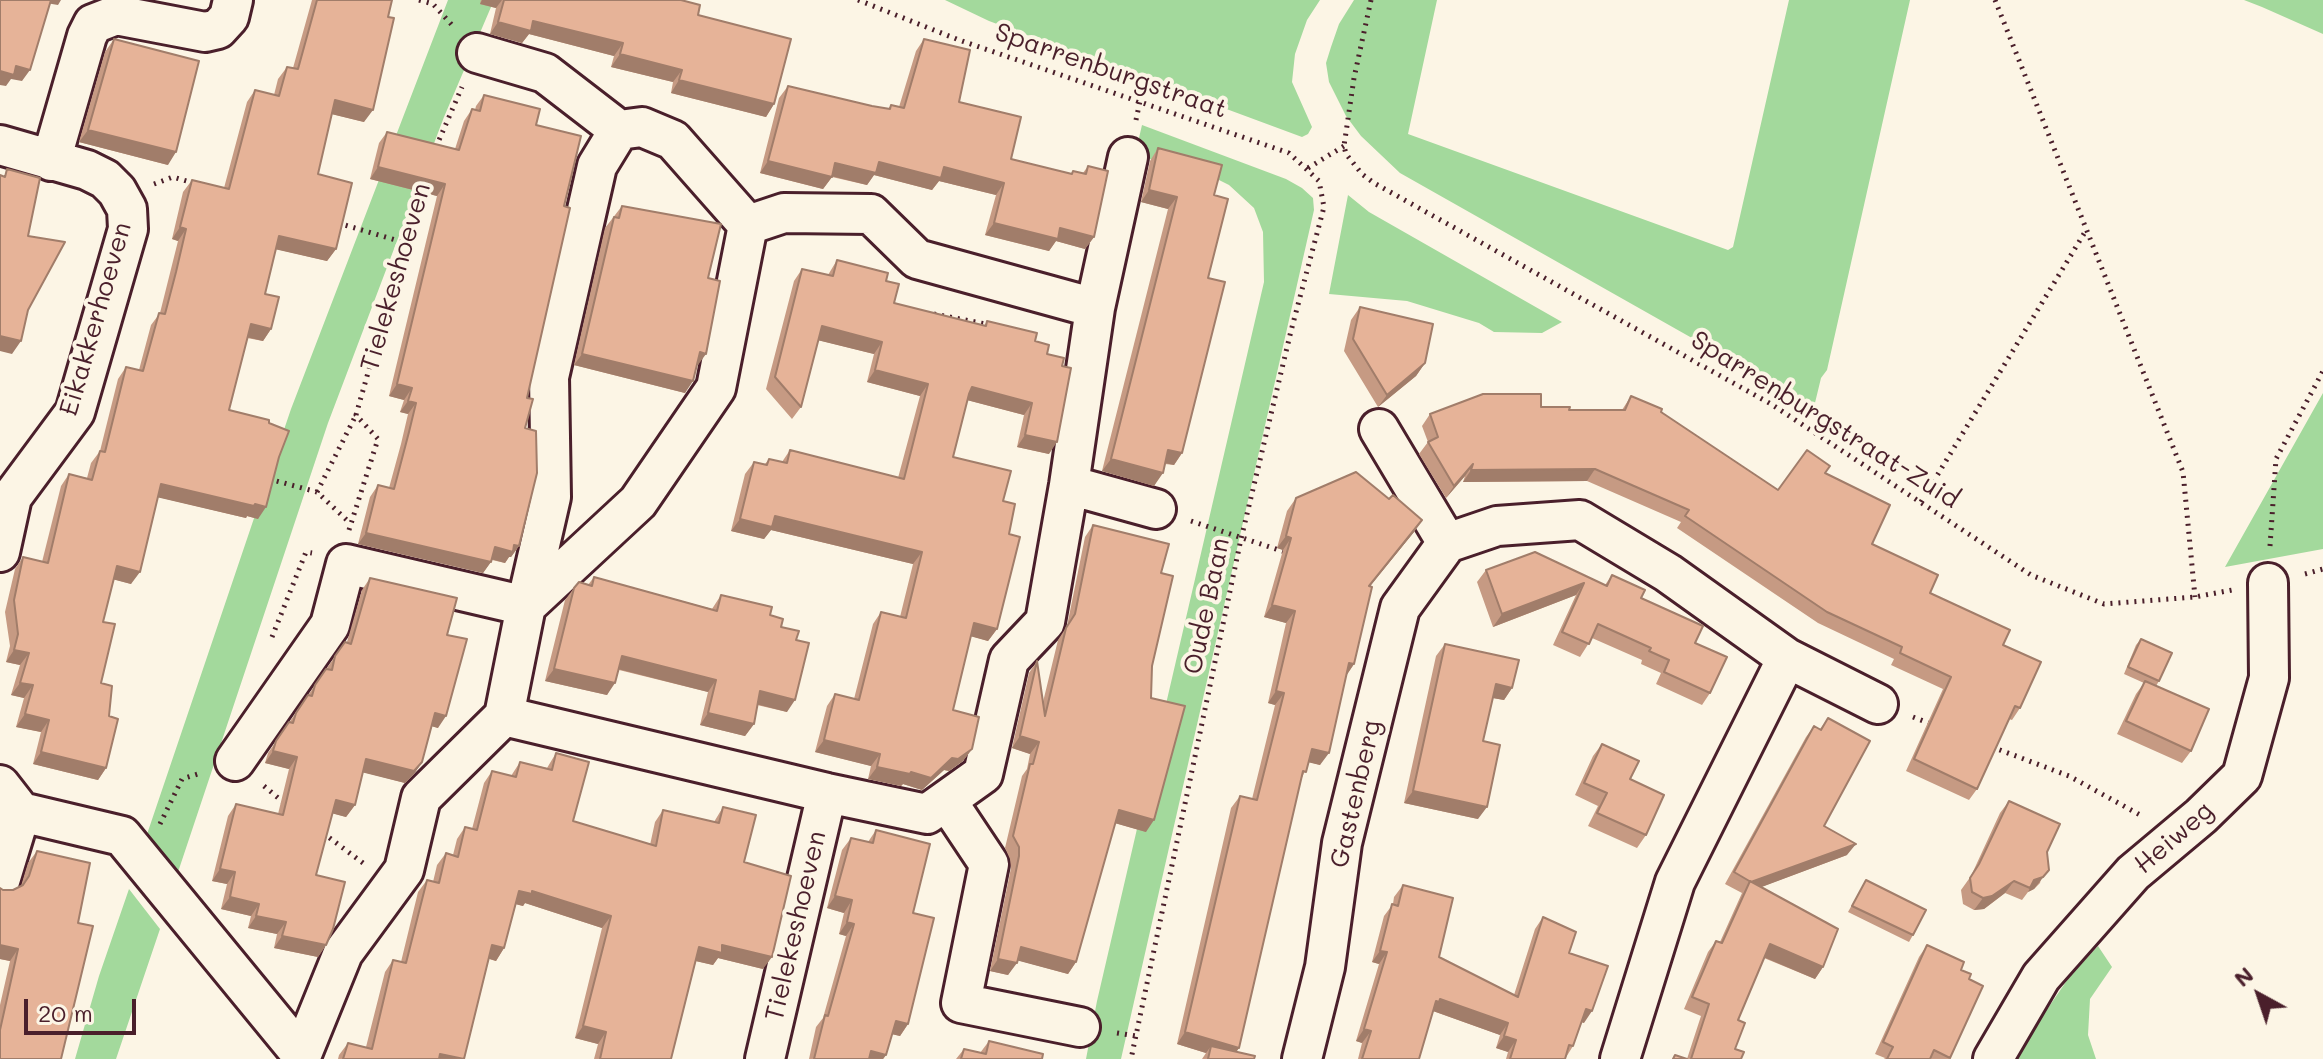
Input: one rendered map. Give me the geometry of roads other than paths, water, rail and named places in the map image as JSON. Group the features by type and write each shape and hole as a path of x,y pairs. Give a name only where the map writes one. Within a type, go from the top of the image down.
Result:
{"street":[{"path":"51,161 93,24 116,15 205,32 218,29 229,17 233,0"},
{"path":"477,53 545,73 619,130 642,127 673,140 748,225"},
{"path":"0,881 10,799 122,836 300,1057 343,953 404,870 421,798 504,716 551,497 549,377 597,166 619,130"},
{"name":"Eikakkerhoeven","path":"0,145 87,170 105,179 127,209 128,229 75,412 12,497 0,552"},
{"path":"504,716 927,814 983,774 1009,660 1045,622 1095,308 1128,157"},
{"path":"748,225 784,213 871,214 917,259 1095,308"},
{"path":"526,606 638,502 716,388 748,225"},
{"path":"1379,429 1447,543 1497,526 1580,520 1668,573 1787,658 1878,704"},
{"path":"1069,485 1156,509"},
{"name":"Gastenberg","path":"1302,1059 1325,967 1342,843 1400,608 1447,543"},
{"path":"235,761 330,625 346,564 526,606"},
{"name":"Heiweg","path":"1993,1059 2041,977 2133,873 2242,776 2269,678 2268,583"},
{"path":"1620,1059 1675,882 1787,658"},
{"name":"Tielekeshoeven","path":"765,1059 827,793"},
{"path":"947,801 989,864 961,1003 1080,1027"}]}
